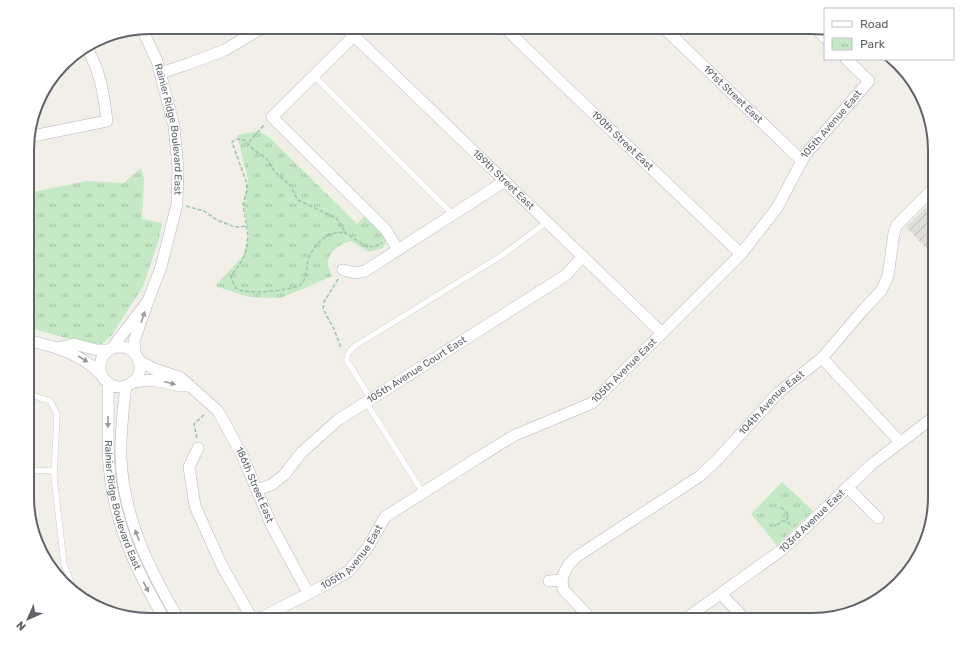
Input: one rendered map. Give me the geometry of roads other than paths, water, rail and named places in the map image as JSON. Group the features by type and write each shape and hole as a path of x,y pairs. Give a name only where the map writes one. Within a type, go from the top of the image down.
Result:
{"street":[{"name":"Rainier Ridge Boulevard East","path":"136,357 134,341 162,267 177,204 178,169 174,126 157,61 145,34"},
{"path":"160,73 226,50 252,34"},
{"name":"190th Street East","path":"511,34 741,254"},
{"name":"191st Street East","path":"670,34 802,161"},
{"path":"354,35 272,117 386,230 398,250"},
{"name":"189th Street East","path":"354,35 662,333"},
{"path":"35,135 107,121 104,93 93,59 89,52"},
{"name":"105th Avenue East","path":"270,613 349,571 368,547 385,518 423,493 513,436 592,403 741,254 777,208 805,155 869,81 847,60"},
{"path":"343,270 355,273 365,271 505,181"},
{"name":"104th Avenue East","path":"562,580 566,567 576,557 700,476 778,393 822,358 881,291 888,276 894,233 897,225 928,194"},
{"name":"105th Avenue Court East","path":"257,490 271,485 284,475 302,452 338,420 566,275 583,256"},
{"name":"Rainier Ridge Boulevard East","path":"110,349 148,301"},
{"path":"34,342 73,353 92,365 104,379 114,386 120,387 153,380 181,386 190,386"},
{"path":"57,348 74,344 97,350 124,347 136,357 139,372 129,384"},
{"path":"104,379 100,368 100,361 103,355 110,349"},
{"name":"186th Street East","path":"136,357 152,368 180,378 218,411 242,455 272,526 308,593"},
{"path":"822,358 900,442"},
{"name":"Rainier Ridge Boulevard East","path":"104,379 109,466 114,500 132,559 161,613"},
{"name":"Rainier Ridge Boulevard East","path":"129,384 121,428 121,459 125,493 135,530 148,563 175,613"},
{"name":"103rd Avenue East","path":"694,613 757,568 799,534 872,464 928,421"},
{"path":"198,448 188,467 195,506 222,566 249,613"},
{"path":"847,487 878,518"},
{"path":"549,581 562,580 563,589 585,613"},
{"path":"721,594 739,613"}],"lane":[{"path":"314,76 453,215"},
{"path":"423,493 369,401 347,361 346,356 355,346 501,256 547,222"},
{"path":"34,396 50,401 57,414 54,477 64,564 71,581"},
{"path":"34,470 54,471"}]}
